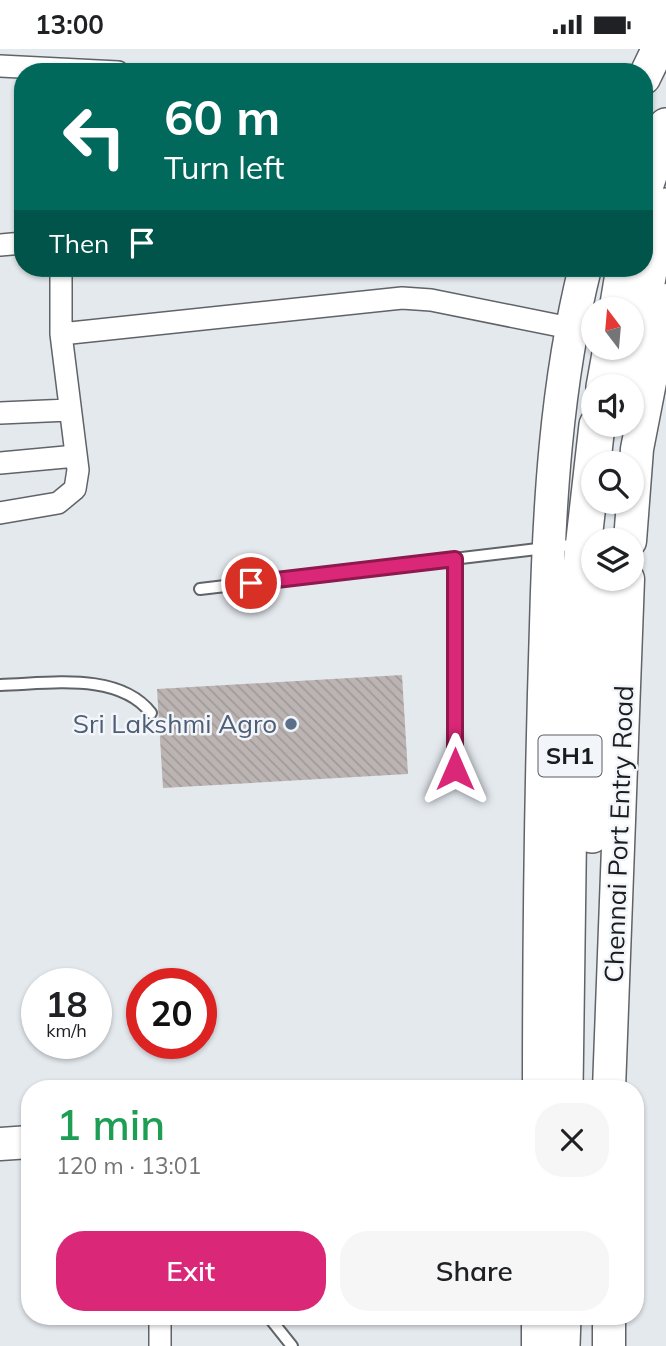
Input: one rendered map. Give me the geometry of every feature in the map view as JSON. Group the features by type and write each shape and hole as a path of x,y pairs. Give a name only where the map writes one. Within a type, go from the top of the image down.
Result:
{"main road":[{"path":"653,164 666,126"},
{"path":"653,250 666,206"},
{"path":"619,297 622,277"},
{"path":"630,374 648,277"},
{"name":"SH1","path":"593,528 596,437"},
{"name":"SH1","path":"565,1080 571,654 583,591"},
{"name":"SH1","path":"586,1080 601,591"},
{"path":"562,1346 563,1325"},
{"path":"586,1325 586,1346"}],"street":[{"path":"0,513 58,503 75,489 76,456 61,334 61,277"},
{"path":"539,1080 540,735 547,548 570,328 583,277"},
{"path":"61,334 402,298 431,300 570,328"},
{"path":"631,528 637,449 666,300"},
{"path":"0,413 69,410"},
{"path":"0,463 76,456"},
{"name":"Chennai Port Entry Road","path":"609,1080 628,591"},
{"path":"0,1144 21,1143"},
{"path":"160,1325 160,1346"},
{"path":"538,1325 538,1346"},
{"path":"609,1325 609,1346"}],"lane":[{"path":"200,589 581,543"},
{"path":"455,559 455,769"},
{"path":"0,685 97,685 124,690 140,699 151,713"},
{"path":"275,1325 292,1346"}],"building":[{"path":"402,675 408,774 163,788 157,689"}],"place":[{"name":"Sri Lakshmi Agro","path":"291,724"}],"route":[{"path":"251,583 455,559 455,769"}]}
